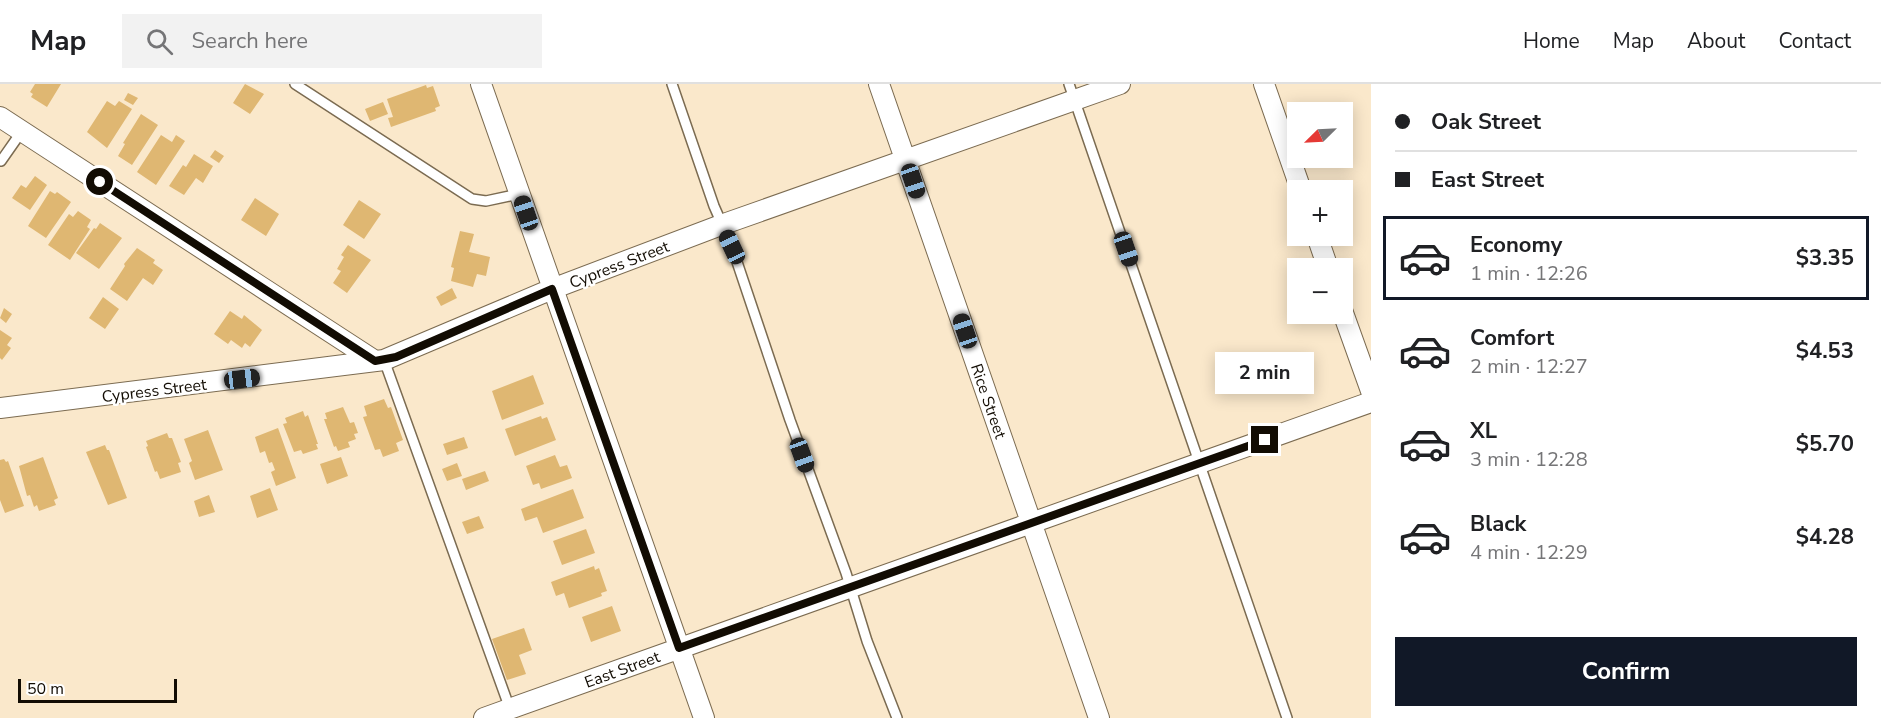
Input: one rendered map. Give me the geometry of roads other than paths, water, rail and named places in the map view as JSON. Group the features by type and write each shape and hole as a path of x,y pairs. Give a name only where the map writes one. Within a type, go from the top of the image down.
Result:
{"street":[{"path":"481,84 704,718"},
{"name":"Rice Street","path":"879,84 1099,718"},
{"name":"Cypress Street","path":"0,408 380,361 552,289 721,225 905,160 1072,92 1120,84"},
{"path":"1264,84 1298,180"},
{"path":"0,117 380,361"},
{"path":"1347,324 1371,391"},
{"name":"East Street","path":"484,718 507,713 679,648 1371,402"}],"lane":[{"path":"295,84 472,199 486,201 519,194"},
{"path":"672,84 721,225 732,247 789,420 897,718"},
{"path":"1072,92 1287,718"},
{"path":"0,161 22,131"},
{"path":"380,361 507,713"}]}
